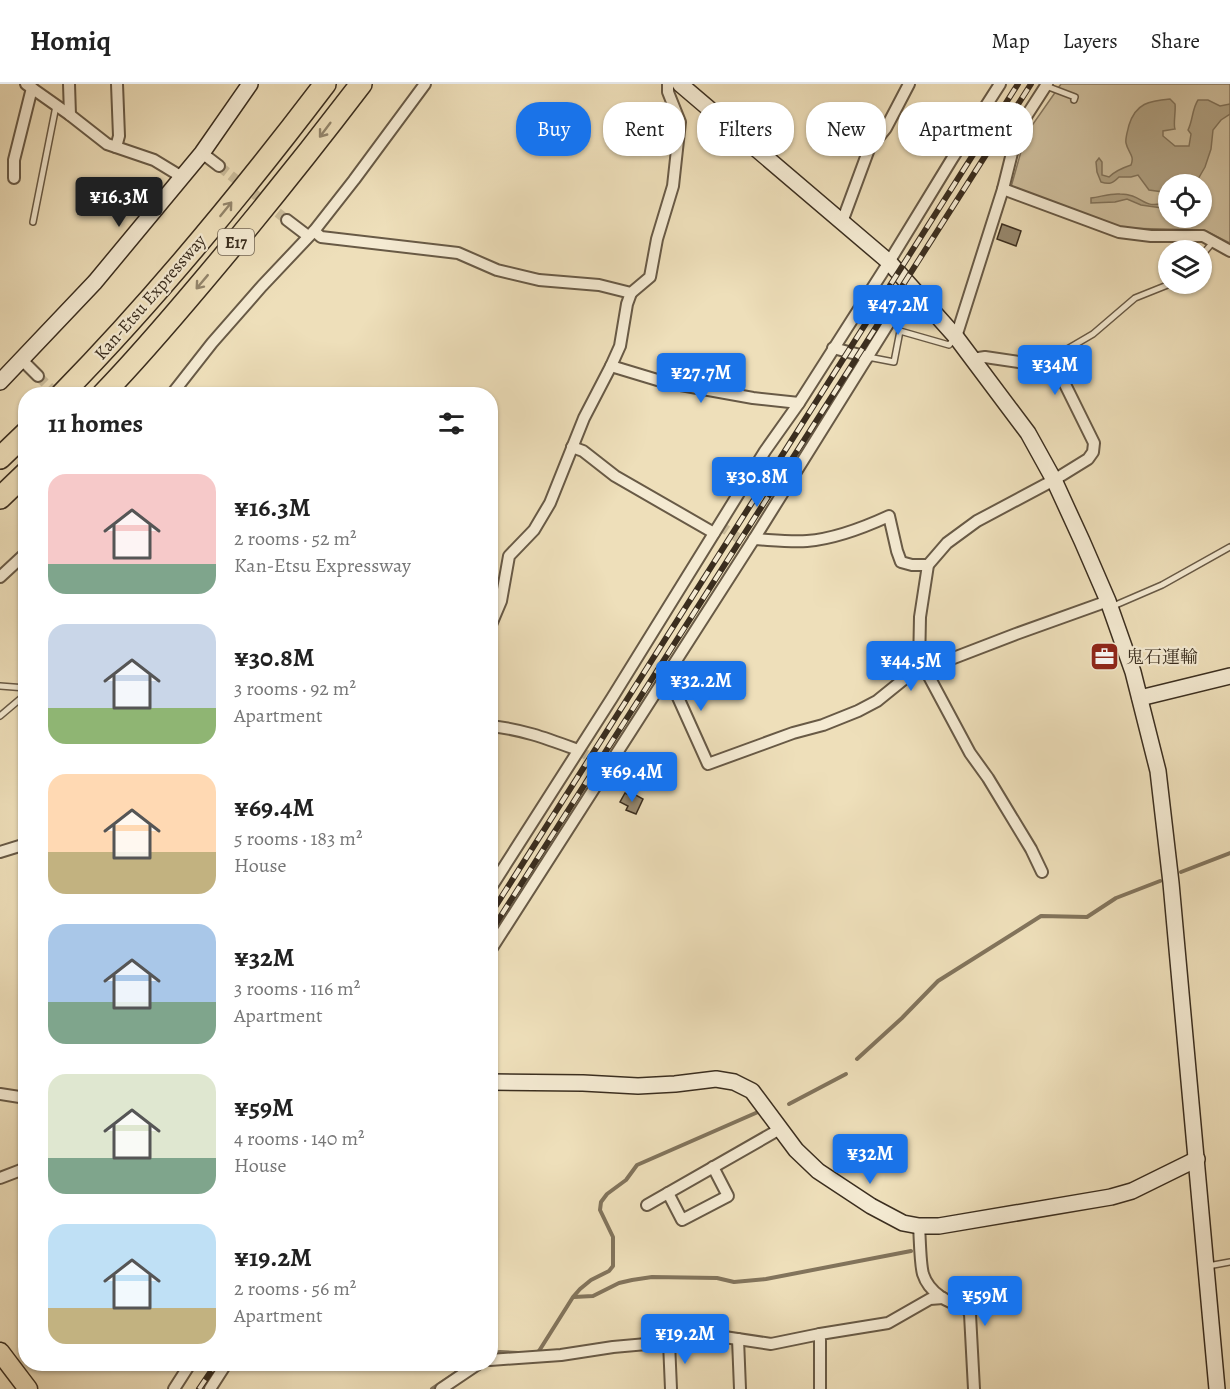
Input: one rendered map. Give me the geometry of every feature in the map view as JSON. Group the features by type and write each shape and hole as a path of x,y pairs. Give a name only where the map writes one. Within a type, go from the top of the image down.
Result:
{"highway":[{"name":"Kan-Etsu Expressway","path":"69,387 183,261 278,146 325,84"},
{"name":"Kan-Etsu Expressway","path":"109,387 241,236 361,84"},
{"path":"0,458 18,441"},
{"path":"0,498 18,481"}],"main road":[{"path":"0,1352 27,1389"}],"street":[{"path":"69,84 70,116"},
{"path":"116,147 119,136 117,84"},
{"path":"0,382 95,282 202,153 250,84"},
{"path":"177,387 212,343 311,233 354,180 425,84"},
{"path":"498,608 509,556 534,530 550,503 584,418 620,346 631,293 650,277 657,239 674,186 680,122 669,92 669,84"},
{"path":"680,84 889,262 956,337 1028,433 1054,480 1083,541 1109,604 1127,652 1158,771 1172,883 1217,1389"},
{"path":"842,222 869,149 886,128 909,84"},
{"path":"498,875 1000,84"},
{"path":"956,337 1003,189 1018,129 1047,85"},
{"path":"14,178 14,160 33,87 107,144 154,160 182,177"},
{"path":"202,153 219,166"},
{"path":"1003,189 1119,232 1151,236 1203,236 1230,251"},
{"path":"287,220 321,237 458,253 497,270 528,278 599,285 631,293"},
{"path":"498,938 754,539 903,300"},
{"path":"833,348 868,357"},
{"path":"972,359 985,357 1032,364 1053,360 1095,444 1088,459 977,521 947,543 928,564 920,617 922,668 970,753 1031,849 1042,872"},
{"path":"22,360 38,376"},
{"path":"611,366 664,382 753,398 799,403"},
{"path":"572,447 583,451 615,476 714,533"},
{"path":"754,539 787,542 810,541 858,530 889,516 897,551 902,562 912,565 928,564"},
{"path":"0,577 18,560"},
{"path":"667,673 708,764 858,711 922,668 1109,604"},
{"path":"1140,699 1230,676"},
{"path":"498,726 532,733 578,750"},
{"path":"0,852 18,846"},
{"path":"498,1082 638,1086 716,1079 734,1082 752,1091 796,1150 818,1172 871,1206 903,1223 919,1226 939,1226 1111,1197 1132,1191 1197,1159"},
{"path":"0,1094 18,1097"},
{"path":"647,1205 780,1129"},
{"path":"668,1193 682,1220 728,1196 713,1167"},
{"path":"0,1178 18,1171"},
{"path":"919,1226 923,1275 932,1289 957,1306 966,1307 970,1314 974,1389"},
{"path":"498,1360 561,1356 711,1335 771,1344 888,1323 930,1299 943,1298"},
{"path":"820,1334 820,1389"},
{"path":"738,1339 740,1389"},
{"path":"669,1342 671,1389"},
{"path":"174,1389 186,1371"},
{"path":"210,1389 222,1371"},
{"path":"441,1389 468,1371"}],"lane":[{"path":"1047,85 1075,97 1074,100"},
{"path":"33,222 56,105"},
{"path":"1053,360 1093,334 1135,298 1158,289"},
{"path":"868,357 894,362 900,332 949,345 956,337"},
{"path":"1109,604 1162,585 1230,547"},
{"path":"0,686 18,687"},
{"path":"0,716 18,701"},
{"path":"1206,1266 1230,1262"}],"shaded area":[{"path":"1061,84 1230,84 1230,243 1204,230 1120,228 1011,187 1020,156 1033,156 1033,124"},
{"path":"1170,99 1175,104 1175,129 1163,131 1163,136 1175,146 1189,146 1191,134 1188,130 1198,100 1208,100 1220,106 1230,104 1230,114 1213,130 1211,149 1201,174 1158,174 1158,191 1149,190 1138,175 1119,177 1109,183 1101,182 1096,162 1099,158 1102,162 1102,175 1109,177 1131,165 1132,156 1126,143 1127,134 1135,112 1144,104"},
{"path":"1117,194 1128,195 1152,205 1158,204 1158,207 1141,205 1127,199 1091,203 1091,198"}],"building":[{"path":"1002,224 1021,231 1016,246 997,239"},
{"path":"625,793 633,797 634,794 643,799 636,814 626,810 628,806 620,802"}],"waterway":[{"path":"1181,872 1230,853"},
{"path":"857,1059 938,981 1041,916 1087,917 1116,898 1160,881"},
{"path":"789,1104 846,1074"},
{"path":"537,1352 580,1289 591,1280 609,1271 613,1266 613,1237 600,1210 601,1202 607,1194 626,1180 637,1165 758,1112"},
{"path":"574,1297 593,1296 619,1283 652,1277 717,1278 734,1282 766,1279 911,1251"},
{"path":"498,1352 518,1353"},
{"path":"432,1389 459,1371"}],"tunnel":[{"path":"219,166 287,220"},
{"path":"38,376 49,387"},
{"path":"719,525 750,546"},
{"path":"578,750 607,767"}],"railway":[{"path":"498,902 1018,84"},
{"path":"498,920 1031,84"},
{"path":"199,1389 211,1371"}],"place":[{"name":"鬼石運輸","path":"1105,657"}]}
